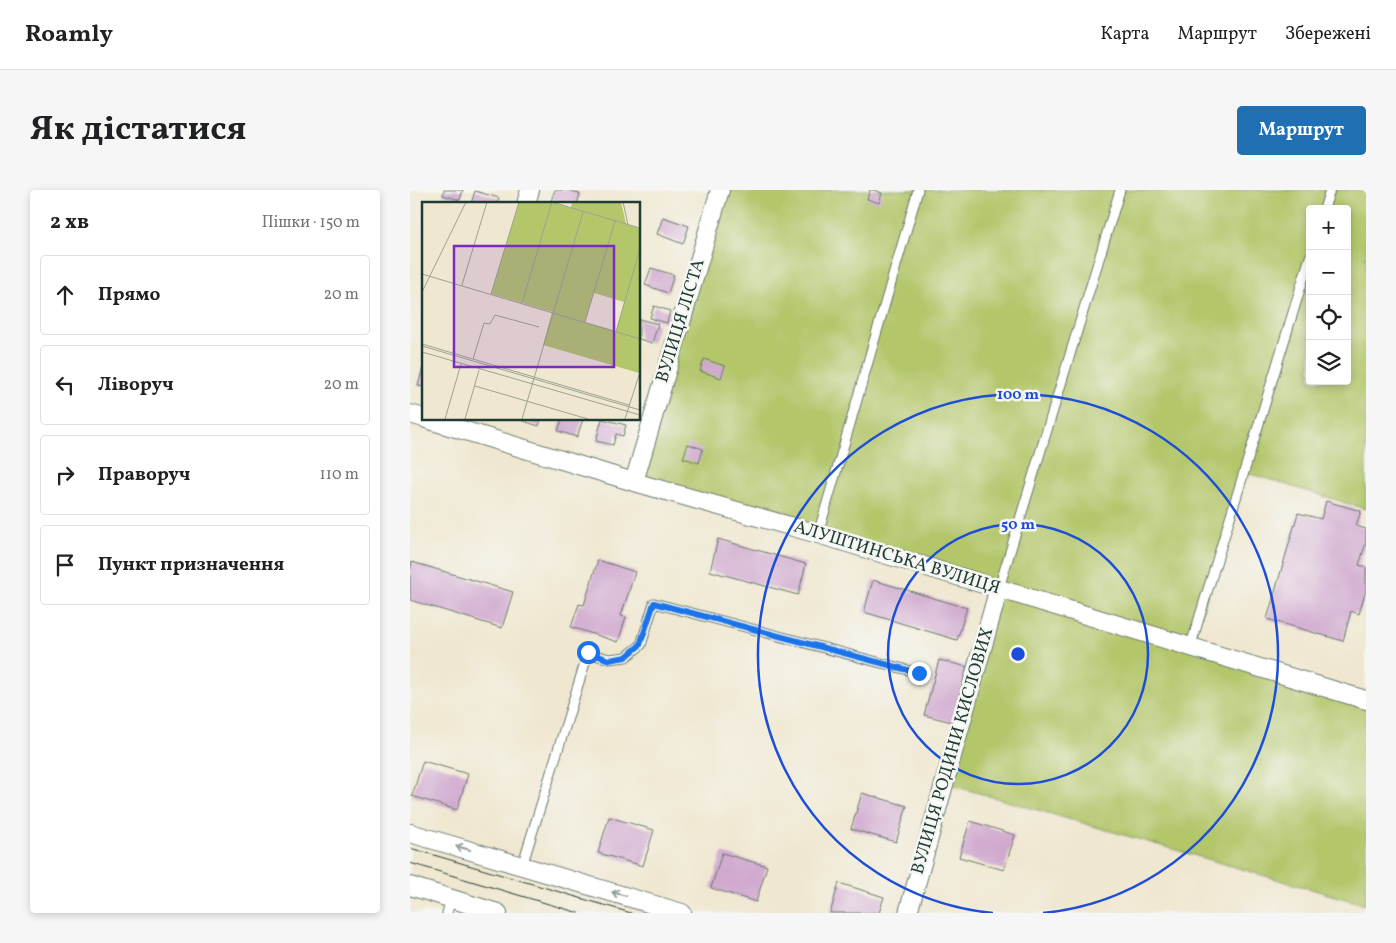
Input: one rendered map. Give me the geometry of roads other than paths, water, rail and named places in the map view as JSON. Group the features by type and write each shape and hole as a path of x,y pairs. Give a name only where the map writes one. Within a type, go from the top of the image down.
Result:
{"street":[{"name":"ВУЛИЦЯ ЛІСТА","path":"634,482 720,190"},
{"name":"АЛУШТИНСЬКА ВУЛИЦЯ","path":"439,420 460,423 634,482 818,534 1366,700"},
{"name":"ВУЛИЦЯ РОДИНИ КИСЛОВИХ","path":"908,913 999,588"},
{"path":"410,833 682,913"},
{"path":"410,886 449,906 498,913"}],"lane":[{"path":"818,534 918,190"},
{"path":"999,588 1120,190"},
{"path":"1325,205 1330,190"},
{"path":"1190,648 1306,270"},
{"path":"522,866 588,652 609,660 626,657 640,645 654,603 919,673"}],"tram line":[{"path":"410,848 631,913"},
{"path":"410,863 579,913"}]}
